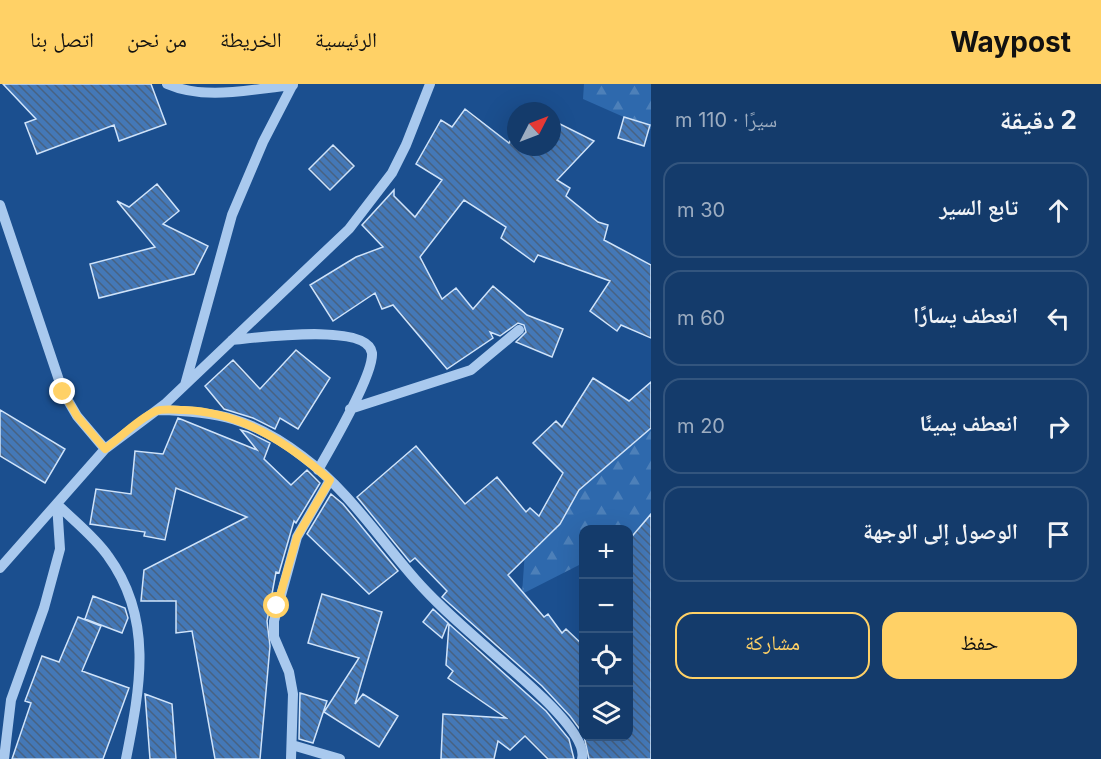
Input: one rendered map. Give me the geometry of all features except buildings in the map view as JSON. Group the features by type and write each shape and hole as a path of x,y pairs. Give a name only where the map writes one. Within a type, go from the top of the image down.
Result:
{"street":[{"path":"166,84 190,92 211,94 293,84"},
{"path":"185,385 232,215 263,142 293,84"},
{"path":"0,568 105,449 158,410 342,236 392,173 406,146 430,84"},
{"path":"0,205 63,392 77,416 105,449"},
{"path":"350,409 471,370 519,330"},
{"path":"232,340 336,334 358,338 372,353 370,364 350,409 318,470"},
{"path":"158,410 206,411 227,416 259,430 302,455 356,505 437,602 561,719 582,744 582,759"},
{"path":"291,759 293,694 289,672 274,637 274,621 297,537 330,480"},
{"path":"4,759 11,700 44,608 58,558 57,504"},
{"path":"57,504 108,554 135,608 139,648 139,694 126,759"},
{"path":"292,745 340,759"}],"green space":[{"path":"584,84 651,84 651,129 583,99"},
{"path":"651,395 651,556 633,544 633,525 579,525 579,565 522,594 526,536"}],"route":[{"path":"63,392 77,416 105,449 158,410 206,411 227,416 259,430 302,455 330,480 297,537 277,606"}]}
